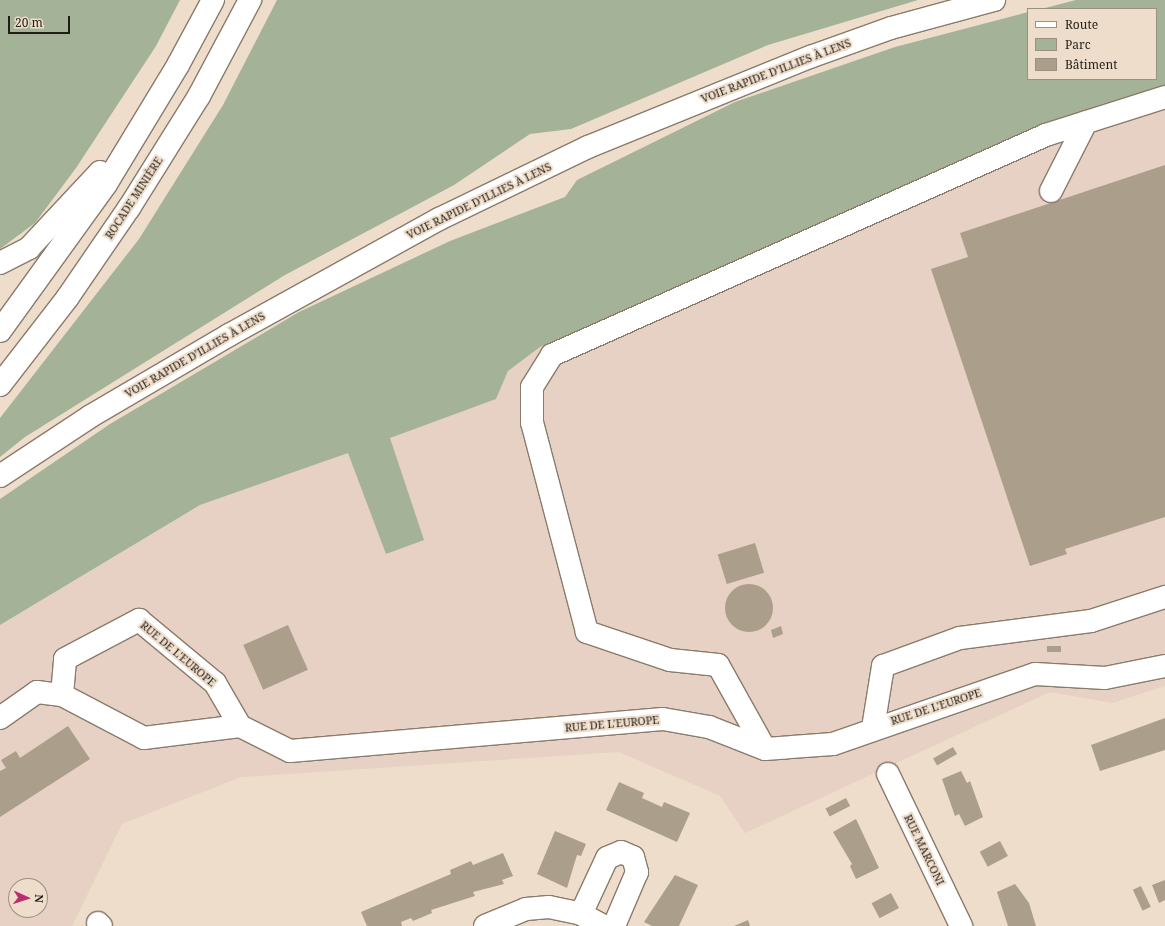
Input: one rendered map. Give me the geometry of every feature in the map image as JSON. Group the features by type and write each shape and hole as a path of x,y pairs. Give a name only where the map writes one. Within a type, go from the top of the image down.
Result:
{"main road":[{"path":"0,331 63,247 143,125 212,0"},
{"name":"ROCADE MINIÈRE","path":"0,385 68,297 129,208 199,96 250,0"},
{"name":"VOIE RAPIDE D’ILLIES À LENS","path":"0,476 90,416 228,335 439,219 581,150 810,56 891,28 994,0"},
{"path":"765,749 718,665 670,660 587,632 532,423 532,388 552,355 1039,138 1165,97"},
{"path":"1051,191 1086,122"},
{"path":"0,263 29,248 143,125"},
{"path":"874,728 883,666 960,638 1091,621 1165,597"},
{"name":"RUE DE L'EUROPE","path":"62,695 65,659 139,620 215,682 240,726 290,751 663,719 709,727 765,749 833,744 874,728 1035,674 1105,678 1165,666"},
{"path":"0,718 37,692 62,695 144,738 240,726"},
{"name":"RUE MARCONI","path":"888,774 961,926"},
{"path":"581,914 607,858 621,852 633,857 637,872 614,926"},
{"path":"485,926 526,909 549,907 581,914 604,926"}],"shaded area":[{"path":"1165,88 1165,686 1112,703 1050,692 745,833 720,796 619,752 241,777 122,824 72,926 0,926 0,625 200,505 496,399 508,371 540,347 1044,127"}],"green space":[{"path":"0,0 180,0 156,46 76,168 35,223 0,249"},
{"path":"277,0 918,0 768,45 571,129 530,134 454,185 285,275 25,437 0,457 0,418 139,239 223,105"},
{"path":"1076,0 1165,0 1165,88 1044,127 540,347 508,371 496,399 390,438 424,540 386,554 348,453 200,505 0,625 0,499 110,424 299,312 450,241 565,197 577,180 735,102 895,47 1027,12 1027,80 1157,80 1157,8 1045,8"}],"building":[{"path":"1165,165 1165,517 1065,549 1067,554 1030,566 931,269 968,257 960,233"},
{"path":"755,543 764,573 727,584 718,554"},
{"path":"749,584 758,586 766,591 771,599 773,608 771,617 766,625 758,630 749,632 740,630 732,625 727,617 725,608 727,599 732,591 740,586"},
{"path":"288,625 308,670 263,690 243,645"},
{"path":"781,626 783,634 773,638 771,630"},
{"path":"1047,646 1061,646 1061,652 1047,652"},
{"path":"1165,718 1165,750 1100,771 1091,745"},
{"path":"68,726 90,759 0,817 0,771 6,768 1,760 16,751 20,758"},
{"path":"953,747 957,754 937,765 933,758"},
{"path":"961,771 967,783 970,781 983,817 965,826 959,814 955,816 942,779"},
{"path":"619,782 644,793 642,798 662,807 664,802 690,813 677,842 606,810"},
{"path":"846,798 850,806 830,816 826,808"},
{"path":"856,819 879,868 856,879 850,866 852,864 833,832"},
{"path":"555,831 586,844 581,856 577,855 567,888 537,874"},
{"path":"1000,841 1008,856 988,867 980,852"},
{"path":"503,853 513,876 502,880 504,884 473,892 475,896 431,910 432,913 413,921 411,918 401,922 402,926 367,926 361,912 451,874 450,870 471,861 473,865"},
{"path":"675,875 698,885 679,926 652,926 644,922"},
{"path":"1165,880 1165,900 1159,903 1152,885"},
{"path":"1015,884 1029,903 1036,926 1008,926 997,892"},
{"path":"1141,886 1151,907 1143,911 1133,890"},
{"path":"891,893 899,908 880,918 872,903"},
{"path":"748,920 750,926 734,926"}]}
